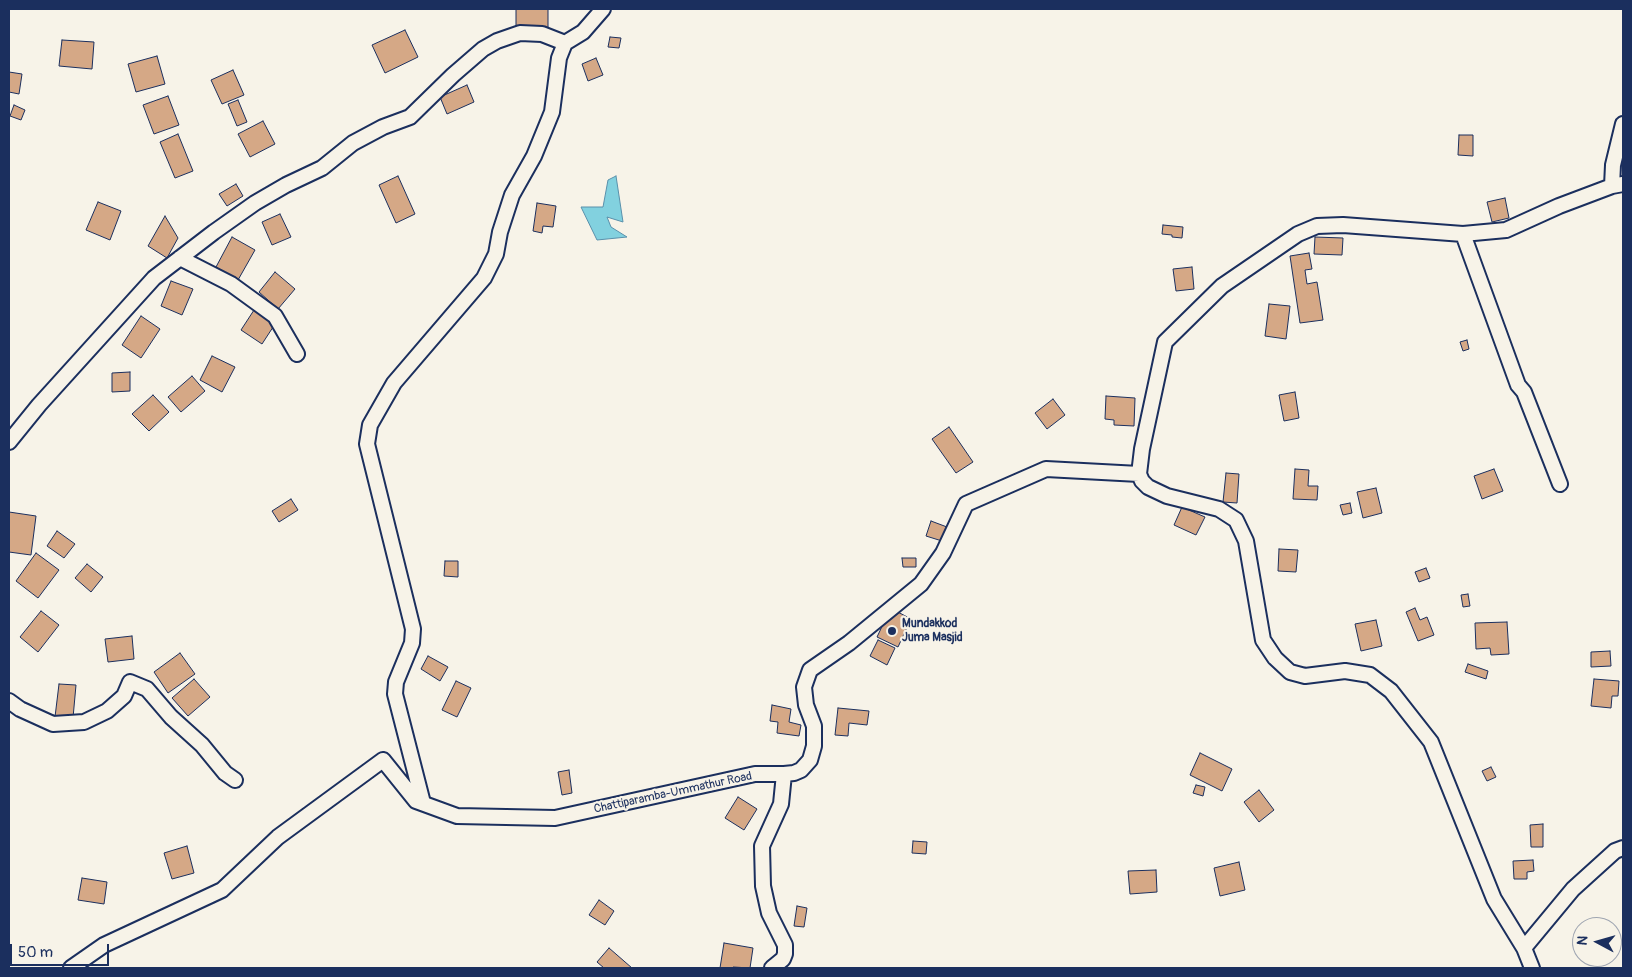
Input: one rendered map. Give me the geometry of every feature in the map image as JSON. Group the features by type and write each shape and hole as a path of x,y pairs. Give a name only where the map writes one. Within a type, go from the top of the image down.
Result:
{"street":[{"path":"423,803 396,694 396,682 412,643 413,629 368,444 370,425 394,383 484,278 496,254 500,232 512,195 534,156 552,112 559,58 565,43 583,32 603,9"},
{"path":"9,442 154,278 255,203 286,185 322,168 353,143 410,117 453,75 483,49 496,41 520,33 542,34 565,43"},
{"path":"1532,968 1524,948 1494,899 1431,742 1391,691 1370,675 1345,671 1304,676 1290,672 1275,658 1263,640 1246,541 1236,520 1219,509 1168,496 1148,487 1139,474 1142,449 1165,342 1222,286 1298,234 1318,226 1343,225 1463,234 1506,230 1559,206 1618,185 1613,165 1623,124"},
{"path":"1463,234 1518,385 1524,392 1560,484"},
{"path":"180,258 231,284 275,316 297,354"},
{"name":"Chattiparamba-Ummathur Road","path":"71,968 104,945 222,890 278,837 383,760 416,800 457,816 555,818 755,774 784,774 801,770 810,760 814,746 814,726 806,705 804,687 810,670 849,643 921,584 943,553 966,504 1046,469 1139,474"},
{"path":"9,700 20,709 52,724 84,722 107,711 124,696 130,682 147,689 171,718 202,745 225,774 235,780"},
{"path":"772,968 783,959 785,945 769,913 763,886 762,846 781,804 784,774"},
{"path":"1524,948 1573,889 1615,851 1623,848"}],"water":[{"path":"616,176 623,222 607,217 611,227 627,237 597,240 581,207 603,207 608,180"}],"building":[{"path":"516,9 548,9 548,28 516,27"},
{"path":"405,30 418,57 385,73 372,45"},
{"path":"610,37 621,38 619,48 608,47"},
{"path":"62,40 94,42 92,69 59,66"},
{"path":"157,56 165,84 136,92 128,64"},
{"path":"596,58 603,75 588,81 582,64"},
{"path":"233,70 244,95 222,104 211,80"},
{"path":"9,72 22,74 19,94 9,92"},
{"path":"467,85 474,102 447,114 440,97"},
{"path":"168,96 179,125 154,134 143,105"},
{"path":"238,100 247,122 237,126 228,104"},
{"path":"14,105 25,110 21,120 10,116"},
{"path":"263,121 275,144 250,157 238,134"},
{"path":"178,134 193,171 175,178 160,142"},
{"path":"1459,135 1473,135 1473,156 1458,155"},
{"path":"398,176 415,214 396,223 379,185"},
{"path":"236,184 243,196 227,206 219,194"},
{"path":"1505,198 1509,218 1492,222 1487,202"},
{"path":"98,202 121,211 110,240 86,230"},
{"path":"537,203 556,206 553,227 543,226 542,233 533,231"},
{"path":"280,214 291,237 272,245 262,222"},
{"path":"165,216 178,238 167,258 148,246"},
{"path":"1163,225 1183,227 1182,238 1162,234"},
{"path":"232,237 255,250 238,280 216,267"},
{"path":"1315,237 1343,238 1342,255 1314,254"},
{"path":"1309,253 1312,269 1305,270 1307,284 1317,282 1323,320 1300,323 1290,256"},
{"path":"1192,267 1194,289 1176,291 1173,269"},
{"path":"275,272 295,289 278,309 259,292"},
{"path":"171,281 193,289 182,315 161,306"},
{"path":"1269,304 1290,306 1286,339 1265,336"},
{"path":"256,307 277,321 262,344 241,330"},
{"path":"141,316 160,329 141,358 122,345"},
{"path":"1467,340 1469,349 1463,351 1460,342"},
{"path":"212,356 235,367 222,392 200,380"},
{"path":"130,372 130,391 112,392 112,373"},
{"path":"192,376 205,391 181,412 168,397"},
{"path":"1295,392 1299,418 1284,421 1279,395"},
{"path":"153,395 169,412 149,431 132,414"},
{"path":"1106,396 1135,398 1134,426 1114,425 1114,420 1105,419"},
{"path":"1053,399 1065,415 1047,429 1035,413"},
{"path":"949,427 973,462 956,473 932,439"},
{"path":"1295,469 1309,470 1308,486 1318,486 1317,500 1293,499"},
{"path":"1494,469 1503,491 1482,499 1474,476"},
{"path":"1226,473 1239,474 1237,503 1223,502"},
{"path":"1376,488 1382,513 1363,518 1357,492"},
{"path":"291,499 298,510 279,522 272,511"},
{"path":"1350,503 1352,513 1343,515 1340,505"},
{"path":"1182,507 1205,517 1196,535 1174,525"},
{"path":"9,512 36,516 31,555 9,552"},
{"path":"931,521 947,527 942,541 926,536"},
{"path":"57,531 75,544 64,558 47,546"},
{"path":"1279,549 1298,550 1296,572 1278,571"},
{"path":"36,553 59,570 38,598 16,581"},
{"path":"902,558 916,558 916,567 903,567"},
{"path":"445,561 458,561 458,577 444,576"},
{"path":"87,564 103,577 91,592 75,578"},
{"path":"1426,568 1430,578 1419,582 1415,572"},
{"path":"1468,594 1470,606 1463,607 1461,595"},
{"path":"1415,608 1420,620 1427,617 1434,635 1418,641 1406,612"},
{"path":"41,611 59,625 38,652 20,637"},
{"name":"Mundakkod Juma Masjid","path":"896,611 911,619 898,647 877,637 887,616"},
{"path":"1376,620 1382,646 1361,651 1355,624"},
{"path":"1507,622 1509,654 1491,655 1490,648 1476,649 1475,623"},
{"path":"132,636 134,659 108,662 105,639"},
{"path":"878,640 895,648 887,665 870,656"},
{"path":"1610,651 1611,666 1591,667 1591,652"},
{"path":"180,653 195,674 168,693 154,672"},
{"path":"428,656 448,667 440,681 421,669"},
{"path":"1468,664 1488,671 1486,679 1465,672"},
{"path":"194,679 210,697 188,716 172,698"},
{"path":"1594,679 1619,681 1618,696 1612,696 1611,708 1591,706"},
{"path":"456,681 471,688 457,717 442,710"},
{"path":"59,684 76,685 73,718 55,717"},
{"path":"772,705 791,709 789,722 801,725 799,736 777,733 778,722 770,721"},
{"path":"838,708 869,711 867,725 849,723 848,736 835,735"},
{"path":"1200,753 1232,769 1222,791 1190,775"},
{"path":"1491,767 1496,777 1487,781 1482,771"},
{"path":"569,770 572,793 562,795 558,772"},
{"path":"1196,785 1205,787 1203,796 1193,793"},
{"path":"1259,790 1274,810 1259,822 1244,802"},
{"path":"738,797 757,809 744,830 725,818"},
{"path":"1543,824 1543,847 1531,847 1530,825"},
{"path":"913,841 927,842 926,854 912,853"},
{"path":"187,846 194,873 172,879 164,853"},
{"path":"1533,860 1534,871 1527,872 1527,879 1514,879 1513,861"},
{"path":"1239,862 1245,890 1220,896 1214,868"},
{"path":"1156,870 1157,892 1130,894 1128,871"},
{"path":"82,878 107,882 104,904 78,900"},
{"path":"599,900 614,911 605,925 589,915"},
{"path":"797,906 807,908 804,927 794,926"},
{"path":"724,943 753,948 750,968 720,968"},
{"path":"609,948 632,968 604,968 597,962"}],"place":[{"name":"Mundakkod Juma Masjid","path":"892,631"}]}
